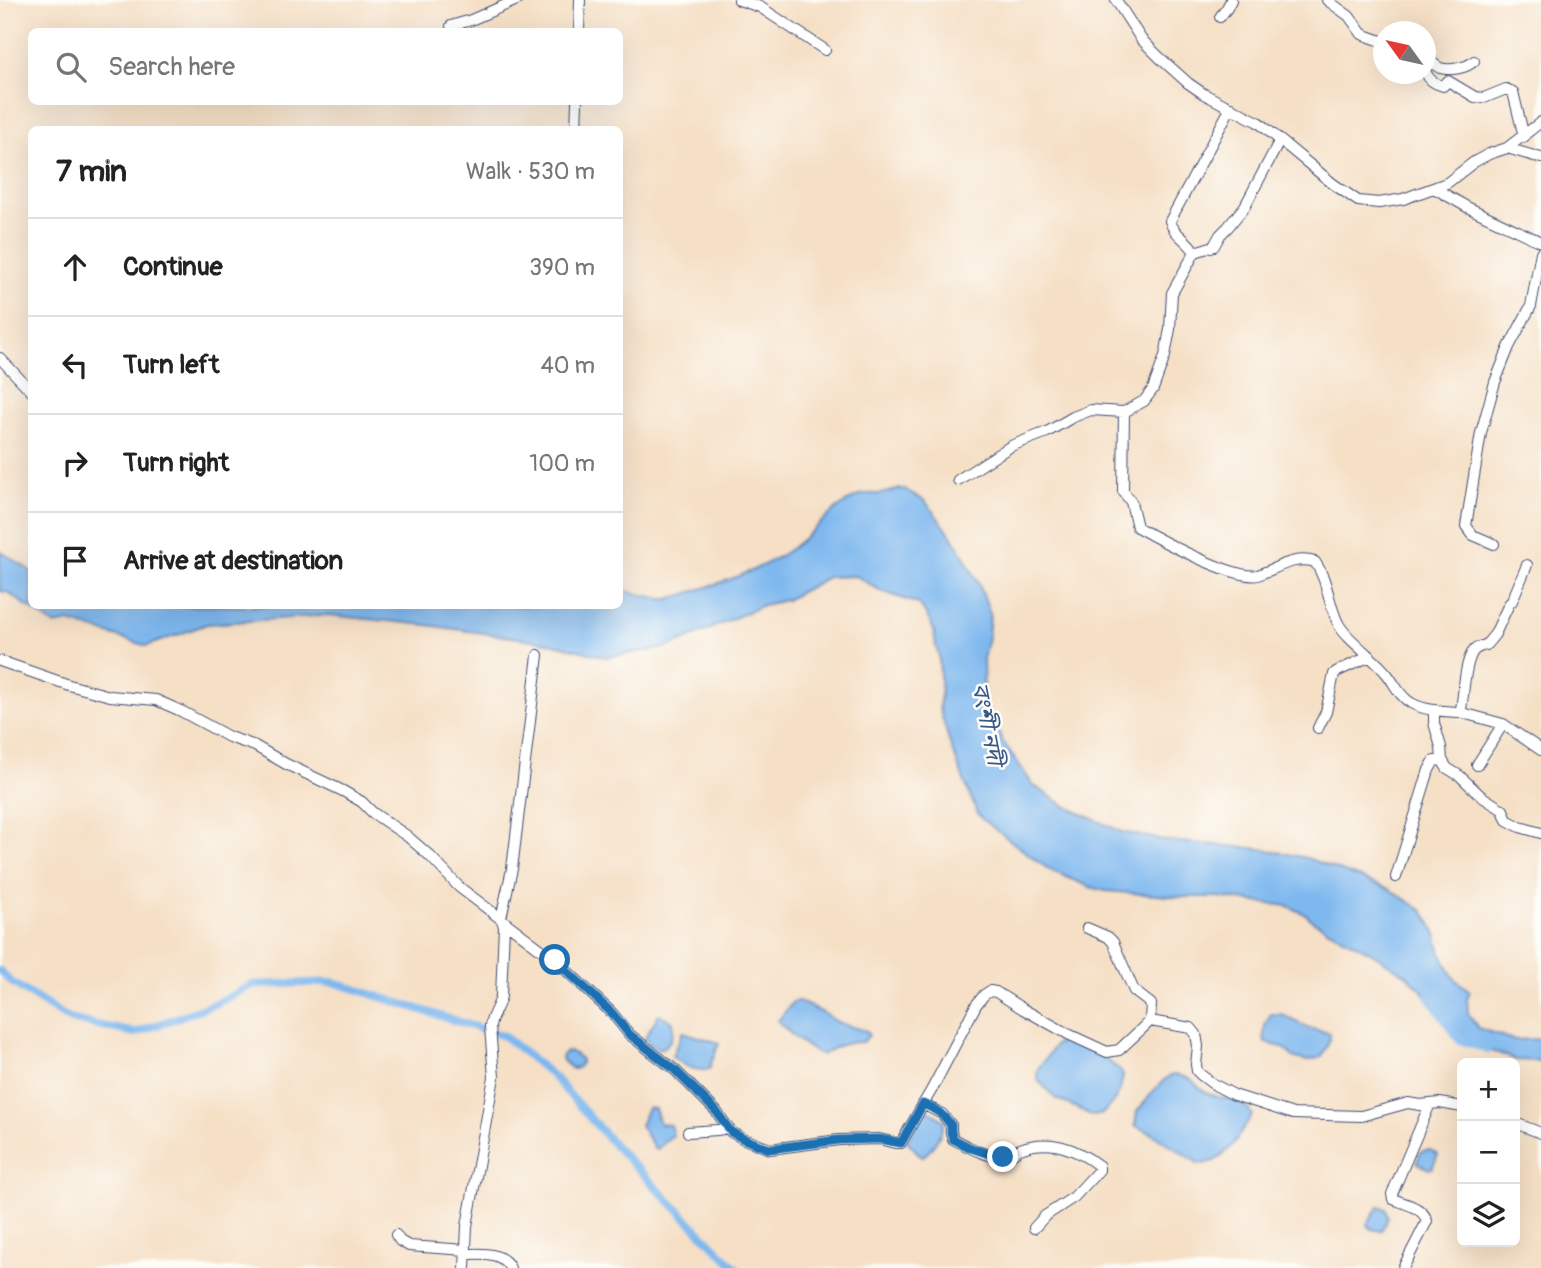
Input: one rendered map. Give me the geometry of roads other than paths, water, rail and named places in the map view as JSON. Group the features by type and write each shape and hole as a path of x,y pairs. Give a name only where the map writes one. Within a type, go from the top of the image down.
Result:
{"street":[{"path":"451,26 517,0"},
{"path":"579,28 580,0"},
{"path":"739,0 760,7 825,50"},
{"path":"1116,0 1141,39 1188,83 1258,122 1357,201 1379,203 1403,199 1447,183 1474,162 1507,148 1541,122"},
{"path":"1220,17 1231,0"},
{"path":"1327,0 1349,16 1362,34 1373,38"},
{"path":"1436,65 1441,68 1461,68 1474,61"},
{"path":"1436,84 1443,86 1448,81 1475,97 1484,98 1506,89 1513,92 1524,136"},
{"path":"576,126 577,105"},
{"path":"958,480 1011,446 1047,432 1073,417 1091,410 1124,412 1144,401 1153,389 1165,356 1172,293 1195,252 1191,244 1174,230 1170,221 1231,107"},
{"path":"1195,252 1214,246 1220,235 1242,211 1280,140"},
{"path":"1507,148 1541,158"},
{"path":"1433,188 1541,242"},
{"path":"1494,544 1473,535 1466,526 1471,492 1481,433 1495,382 1509,347 1531,306 1541,252"},
{"path":"0,358 28,389"},
{"path":"1124,412 1123,491 1131,502 1137,527 1195,557 1239,573 1257,576 1294,561 1304,559 1315,562 1321,570 1343,631 1387,673 1403,697 1420,707 1434,711 1459,712 1503,723 1541,750"},
{"path":"1459,712 1473,652 1479,646 1486,645 1495,634 1527,565"},
{"path":"465,1268 469,1212 494,1077 490,1027 502,996 505,926 501,918 512,869 538,655"},
{"path":"1318,727 1326,712 1336,671 1370,656"},
{"path":"0,661 110,696 156,700 181,710 229,737 255,746 362,802 373,813 407,836 460,887 555,960 612,1013 629,1034 675,1070 716,1111 731,1132 769,1149 839,1140 879,1139 901,1143 976,1005 990,991 1107,1052 1119,1050 1150,1021 1151,1004 1134,991 1113,942 1087,928"},
{"path":"1434,711 1442,760 1447,768 1503,810 1507,820 1541,833"},
{"path":"1477,765 1503,723"},
{"path":"1396,877 1429,770 1434,761 1442,760"},
{"path":"1150,1021 1191,1028 1196,1034 1198,1046 1197,1071 1213,1084 1234,1095 1293,1114 1361,1116 1408,1102 1457,1106"},
{"path":"923,1104 947,1118 953,1139 979,1151 1008,1157 1023,1148 1052,1144 1073,1149 1099,1166 1099,1170 1074,1197 1045,1216 1034,1228"},
{"path":"1403,1268 1427,1221 1420,1210 1393,1199 1392,1194 1430,1104"},
{"path":"1520,1125 1541,1133"},
{"path":"688,1132 728,1128"},
{"path":"396,1235 409,1246 492,1254 506,1260 510,1268"}],"water":[{"path":"904,489 925,501 955,540 978,582 990,613 983,659 984,700 1002,740 1033,785 1065,806 1122,832 1169,841 1263,849 1307,858 1389,889 1422,910 1430,921 1452,975 1470,991 1467,999 1468,1013 1478,1028 1513,1040 1541,1039 1541,1061 1511,1058 1474,1044 1408,976 1288,906 1217,897 1105,891 1050,870 1040,863 977,813 951,747 939,707 939,656 930,621 919,604 881,591 856,576 828,577 786,600 763,605 674,645 606,657 546,642 427,625 328,615 207,624 147,646 70,622 54,625 31,609 623,609 623,591 669,599 746,573 789,550 841,506 863,494 882,494"},
{"path":"0,551 28,569 28,607 7,592 0,591"},
{"path":"798,1001 839,1023 867,1031 869,1035 863,1042 841,1045 822,1055 798,1041 778,1021 793,1002"},
{"path":"659,1014 673,1022 673,1035 660,1049 648,1044 645,1038"},
{"path":"1271,1014 1281,1014 1308,1028 1330,1033 1322,1057 1307,1061 1293,1057 1283,1047 1265,1043 1265,1028"},
{"path":"683,1032 719,1043 709,1069 694,1069 672,1056"},
{"path":"1070,1040 1097,1053 1120,1070 1123,1076 1113,1103 1102,1114 1093,1116 1055,1098 1037,1079 1037,1070 1057,1043"},
{"path":"566,1052 581,1060 577,1068 572,1069 561,1059"},
{"path":"1173,1075 1191,1079 1202,1090 1214,1096 1242,1104 1252,1115 1230,1148 1216,1160 1198,1163 1135,1126 1137,1111 1159,1085"},
{"path":"648,1108 655,1109 660,1124 670,1125 673,1135 657,1149 640,1125"},
{"path":"923,1111 930,1111 944,1121 936,1141 922,1157 907,1141"},
{"path":"1426,1150 1438,1155 1432,1168 1428,1169 1417,1162 1421,1152"},
{"path":"1379,1206 1386,1209 1388,1218 1381,1231 1372,1229 1367,1224"}],"waterway":[{"path":"0,971 11,982 69,1019 135,1033 217,1003 252,985 333,982 504,1036 553,1076 615,1146 736,1268"},
{"name":"বংশী নদী","path":"1431,996 1460,1038 1487,1047"}]}
